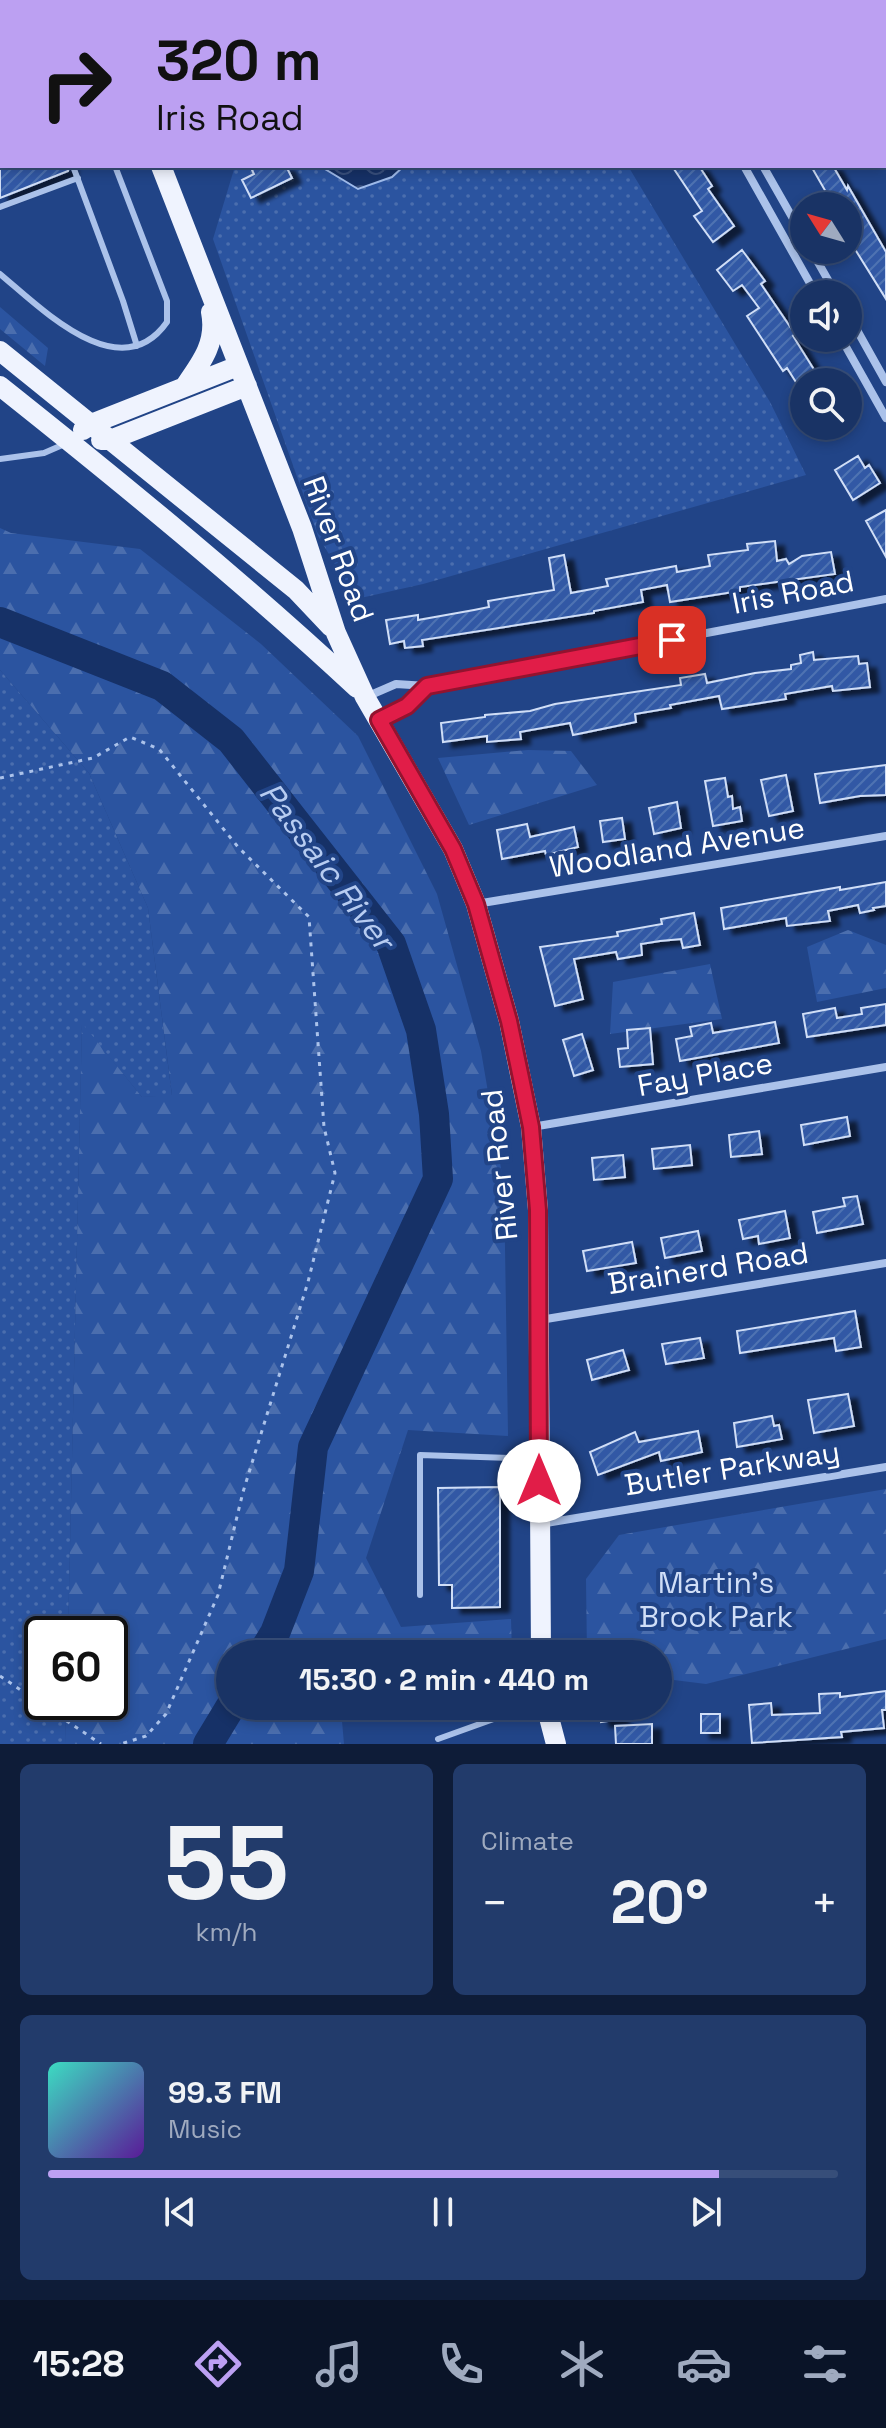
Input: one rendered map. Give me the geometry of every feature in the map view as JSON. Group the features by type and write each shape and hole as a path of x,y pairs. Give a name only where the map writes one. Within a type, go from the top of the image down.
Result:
{"main road":[{"name":"River Road","path":"162,168 302,528 336,633 365,697 453,849 476,904 509,1021 531,1127 538,1210 541,1640"},
{"path":"185,386 204,359 213,333 204,277"},
{"path":"0,351 296,590 336,633"},
{"path":"70,441 91,424 238,366"},
{"path":"0,386 70,441 312,647 365,697"},
{"path":"70,441 110,440 247,386"},
{"path":"550,1720 556,1744"}],"street":[{"path":"745,168 808,280"},
{"path":"764,168 790,213"},
{"path":"862,339 886,382"},
{"path":"849,352 886,418"},
{"name":"Iris Road","path":"365,697 396,684 427,686 886,599"},
{"name":"Iris Road","path":"379,720 407,706 427,686"},
{"name":"Woodland Avenue","path":"476,904 886,836"},
{"name":"Fay Place","path":"531,1127 886,1067"},
{"name":"Brainerd Road","path":"538,1321 886,1263"},
{"name":"Butler Parkway","path":"539,1524 886,1467"}],"lane":[{"path":"0,274 64,324 103,346 122,349 137,346 163,328 167,322 167,301 116,168"},
{"path":"74,169 137,346"},
{"path":"0,207 78,178"},
{"path":"0,459 44,453 70,441"},
{"path":"420,1595 420,1455 539,1459"},
{"path":"438,1739 491,1720"}],"path":[{"path":"0,778 93,758 130,737 159,749 238,847 309,917 324,1127 335,1173 308,1282 243,1492 218,1595 166,1714 146,1736 121,1744"},
{"path":"0,1676 101,1744"}],"green space":[{"path":"234,168 629,168 770,402 806,475 423,584 356,599 318,536 213,239"},
{"path":"0,307 48,348 45,366 0,329"},
{"path":"0,528 11,533 140,549 261,644 358,736 437,894 481,1051 504,1186 508,1436 408,1430 366,1558 401,1627 511,1619 512,1640 216,1640 216,1720 342,1720 344,1744 65,1744 66,1720 128,1720 128,1616 68,1616 82,1023 142,1097 172,1095 148,908 89,773 0,670"},
{"path":"0,670 89,773 148,908 172,1096 142,1097 82,1024 68,1616 24,1616 24,1720 66,1720 65,1744 0,1744"},
{"path":"528,750 571,751 597,785 469,825 438,758"},
{"path":"848,930 886,945 886,988 817,1002 807,947"},
{"path":"710,964 722,1019 610,1034 613,982"},
{"name":"Martin's Brook Park","path":"886,1489 886,1639 706,1684 672,1680 672,1640 587,1640 586,1579 619,1535"}],"water":[{"path":"323,168 402,168 392,177 358,189"}],"building":[{"path":"0,168 69,168 68,171 0,198"},
{"path":"287,168 292,178 251,198 242,180 254,174 252,170"},
{"path":"673,168 700,168 712,186 708,189 734,226 713,242 694,216 702,211"},
{"path":"812,168 834,168 847,190 848,186 851,192 826,192"},
{"path":"862,210 886,252 886,299 862,260"},
{"path":"742,250 765,281 761,284 790,327 790,352 803,352 813,368 790,368 790,373 787,368 783,371 747,316 759,308 742,285 733,291 717,270"},
{"path":"858,456 865,468 869,465 880,483 853,500 835,470"},
{"path":"886,510 886,557 866,521"},
{"path":"775,541 777,561 786,559 789,564 802,556 831,552 835,574 740,587 740,591 670,602 667,585 641,590 643,602 594,613 422,640 423,646 405,648 404,641 390,644 386,620 418,615 418,620 474,610 489,607 488,601 554,590 549,558 564,555 571,593 608,586 606,579 676,566 677,572 710,566 708,555 748,550 747,544"},
{"path":"813,652 814,660 858,656 859,664 867,663 870,687 833,691 832,686 785,694 786,699 722,709 719,696 635,714 636,722 573,735 570,723 520,732 521,739 487,742 487,736 443,742 441,723 681,685 680,678 705,674 707,683 791,669 791,665 801,663 800,655"},
{"path":"886,765 886,795 820,803 815,774"},
{"path":"786,775 793,811 769,816 761,780"},
{"path":"725,778 728,797 732,796 733,809 740,807 742,821 713,826 705,781"},
{"path":"677,802 681,828 654,834 649,808"},
{"path":"622,818 625,839 603,842 600,821"},
{"path":"527,824 530,837 574,827 578,847 546,855 545,851 502,859 497,830"},
{"path":"886,882 886,906 874,910 860,913 858,905 828,911 830,921 787,926 786,918 724,929 721,908"},
{"path":"694,913 700,945 683,948 681,939 660,941 641,944 642,955 618,959 616,952 574,959 583,999 555,1006 540,947 618,936 617,932 662,924 661,919"},
{"path":"886,1004 886,1025 807,1037 803,1014 835,1008 837,1018 862,1014 861,1008"},
{"path":"775,1022 779,1043 680,1061 676,1039 692,1036 690,1027 711,1023 713,1033"},
{"path":"650,1028 653,1064 620,1067 618,1049 628,1048 627,1030"},
{"path":"582,1034 593,1070 574,1076 563,1040"},
{"path":"847,1117 850,1136 804,1145 801,1125"},
{"path":"759,1131 762,1154 731,1157 729,1135"},
{"path":"690,1145 692,1165 654,1169 652,1149"},
{"path":"623,1155 625,1177 594,1180 592,1158"},
{"path":"857,1196 863,1224 817,1233 813,1212 845,1206 843,1198"},
{"path":"785,1211 790,1238 759,1244 758,1236 743,1239 739,1220"},
{"path":"698,1231 702,1251 665,1258 661,1238"},
{"path":"632,1242 636,1263 587,1271 583,1251"},
{"path":"855,1311 861,1347 836,1351 834,1338 740,1353 737,1331"},
{"path":"700,1338 704,1358 666,1364 662,1344"},
{"path":"623,1350 629,1370 592,1380 587,1360"},
{"path":"848,1394 854,1426 814,1433 808,1400"},
{"path":"772,1416 774,1426 779,1425 782,1439 737,1447 734,1423"},
{"path":"698,1431 702,1452 661,1461 659,1452 598,1475 590,1452 635,1432 639,1442"},
{"path":"500,1487 500,1607 452,1608 452,1585 439,1585 438,1488"},
{"path":"886,1691 886,1710 882,1710 884,1728 841,1732 842,1737 752,1743 749,1705 771,1703 772,1715 820,1713 819,1694 840,1693 840,1697"},
{"path":"701,1714 720,1714 720,1733 701,1733"},
{"path":"652,1724 652,1744 616,1744 615,1726"}],"waterway":[{"name":"Passaic River","path":"0,622 162,686 231,740 391,944 421,1030 434,1114 438,1179 313,1447 299,1571 271,1640"},
{"name":"Passaic River","path":"208,1744 223,1720"}],"route":[{"path":"539,1481 538,1210 531,1127 521,1078 509,1021 476,904 453,849 379,720 407,706 427,686 672,640"}]}
